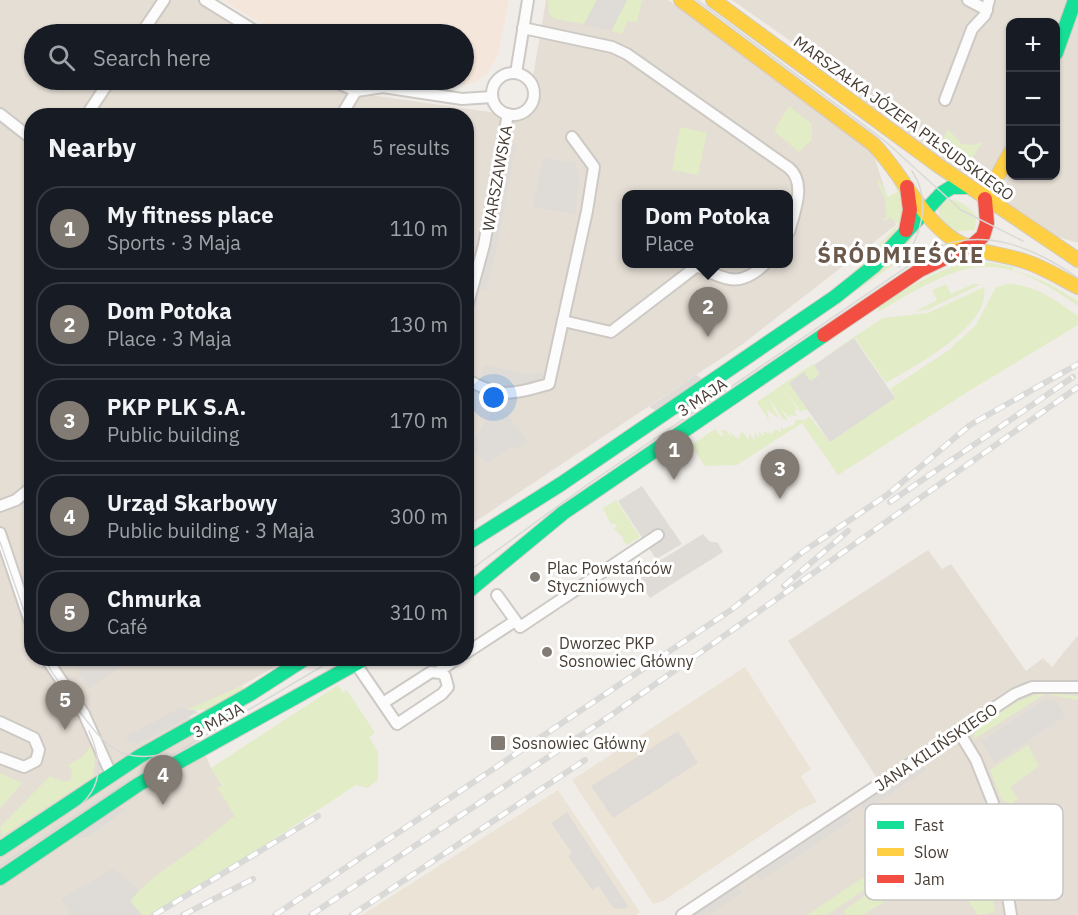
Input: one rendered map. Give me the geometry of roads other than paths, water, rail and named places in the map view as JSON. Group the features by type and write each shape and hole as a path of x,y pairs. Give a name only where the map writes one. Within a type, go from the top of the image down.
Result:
{"main road":[{"path":"681,0 873,144 896,166 924,211 948,236 969,247 1023,261 1078,289"},
{"name":"MARSZAŁKA JÓZEFA PIŁSUDSKIEGO","path":"713,0 985,199 1078,260"},
{"path":"1060,42 1075,0"},
{"path":"969,247 984,232 988,218 985,199 1006,162"},
{"path":"905,181 910,210 905,232"},
{"path":"924,211 948,189 969,187"},
{"name":"3 MAJA","path":"474,539 561,484 841,293 874,266 924,211"},
{"name":"3 MAJA","path":"474,586 563,513 716,407 920,270 969,247"},
{"name":"3 MAJA","path":"0,849 111,774 250,694 294,666"},
{"name":"3 MAJA","path":"0,878 158,772 352,666"}],"street":[{"path":"148,24 164,0"},
{"path":"205,0 244,24"},
{"path":"516,73 528,0"},
{"path":"945,100 972,29 988,5 968,0"},
{"path":"523,28 612,47 627,54 792,170 797,177 799,192 793,216"},
{"path":"516,73 529,81 534,95 527,109 508,114 498,108 492,97 494,84 503,75 516,73"},
{"path":"91,108 103,90"},
{"path":"346,108 356,91 363,90"},
{"path":"403,90 462,99 492,97"},
{"path":"0,114 24,133"},
{"name":"WARSZAWSKA","path":"474,282 484,245 508,114"},
{"path":"474,384 485,390 512,394 549,384 594,167 572,137"},
{"path":"563,321 611,332 694,268"},
{"path":"701,268 729,281 741,280 759,268"},
{"path":"0,506 16,500 24,494"},
{"path":"0,534 24,604"},
{"path":"497,595 520,627 658,535"},
{"path":"474,648 515,621"},
{"path":"51,666 84,714 111,774"},
{"path":"364,666 383,703 397,724 446,691 448,682 446,676 438,672 431,672 383,703"},
{"path":"438,672 447,666"},
{"name":"JANA KILIŃSKIEGO","path":"682,915 1015,694 1032,687 1078,687"},
{"path":"0,722 34,738 39,750 36,760 24,767 0,758"},
{"path":"959,732 976,760 993,804"},
{"path":"1009,900 1011,915"}],"tram line":[{"path":"697,0 885,141 961,210 1023,241"},
{"path":"899,267 918,233 923,208 922,195 912,171"},
{"path":"474,567 584,487 933,249 952,242 990,240 1027,250 1062,267 1078,278"},
{"path":"0,542 24,611"},
{"path":"48,666 86,721 114,748 125,754 137,756 167,753"},
{"path":"0,866 123,784 322,666"},
{"path":"77,808 92,791 98,772 96,753 89,731"}],"railway":[{"path":"275,915 731,610 804,551 887,495 970,425 1078,364"},
{"path":"890,502 1073,377"},
{"path":"311,915 610,716 1078,387"},
{"path":"784,586 848,531"},
{"path":"352,915 585,760"},
{"path":"154,915 318,816"},
{"path":"183,915 253,879"}],"place":[{"name":"Dom Potoka","path":"708,337"},
{"name":"My fitness place","path":"674,480"},
{"name":"PKP PLK S.A.","path":"780,499"},
{"name":"Plac Powstańców Styczniowych","path":"535,577"},
{"name":"Dworzec PKP Sosnowiec Główny","path":"547,652"},
{"name":"Chmurka","path":"65,730"},
{"name":"Sosnowiec Główny","path":"498,743"},
{"name":"Urząd Skarbowy","path":"163,805"}],"district":[{"name":"ŚRÓDMIEŚCIE","path":"901,255"}]}
